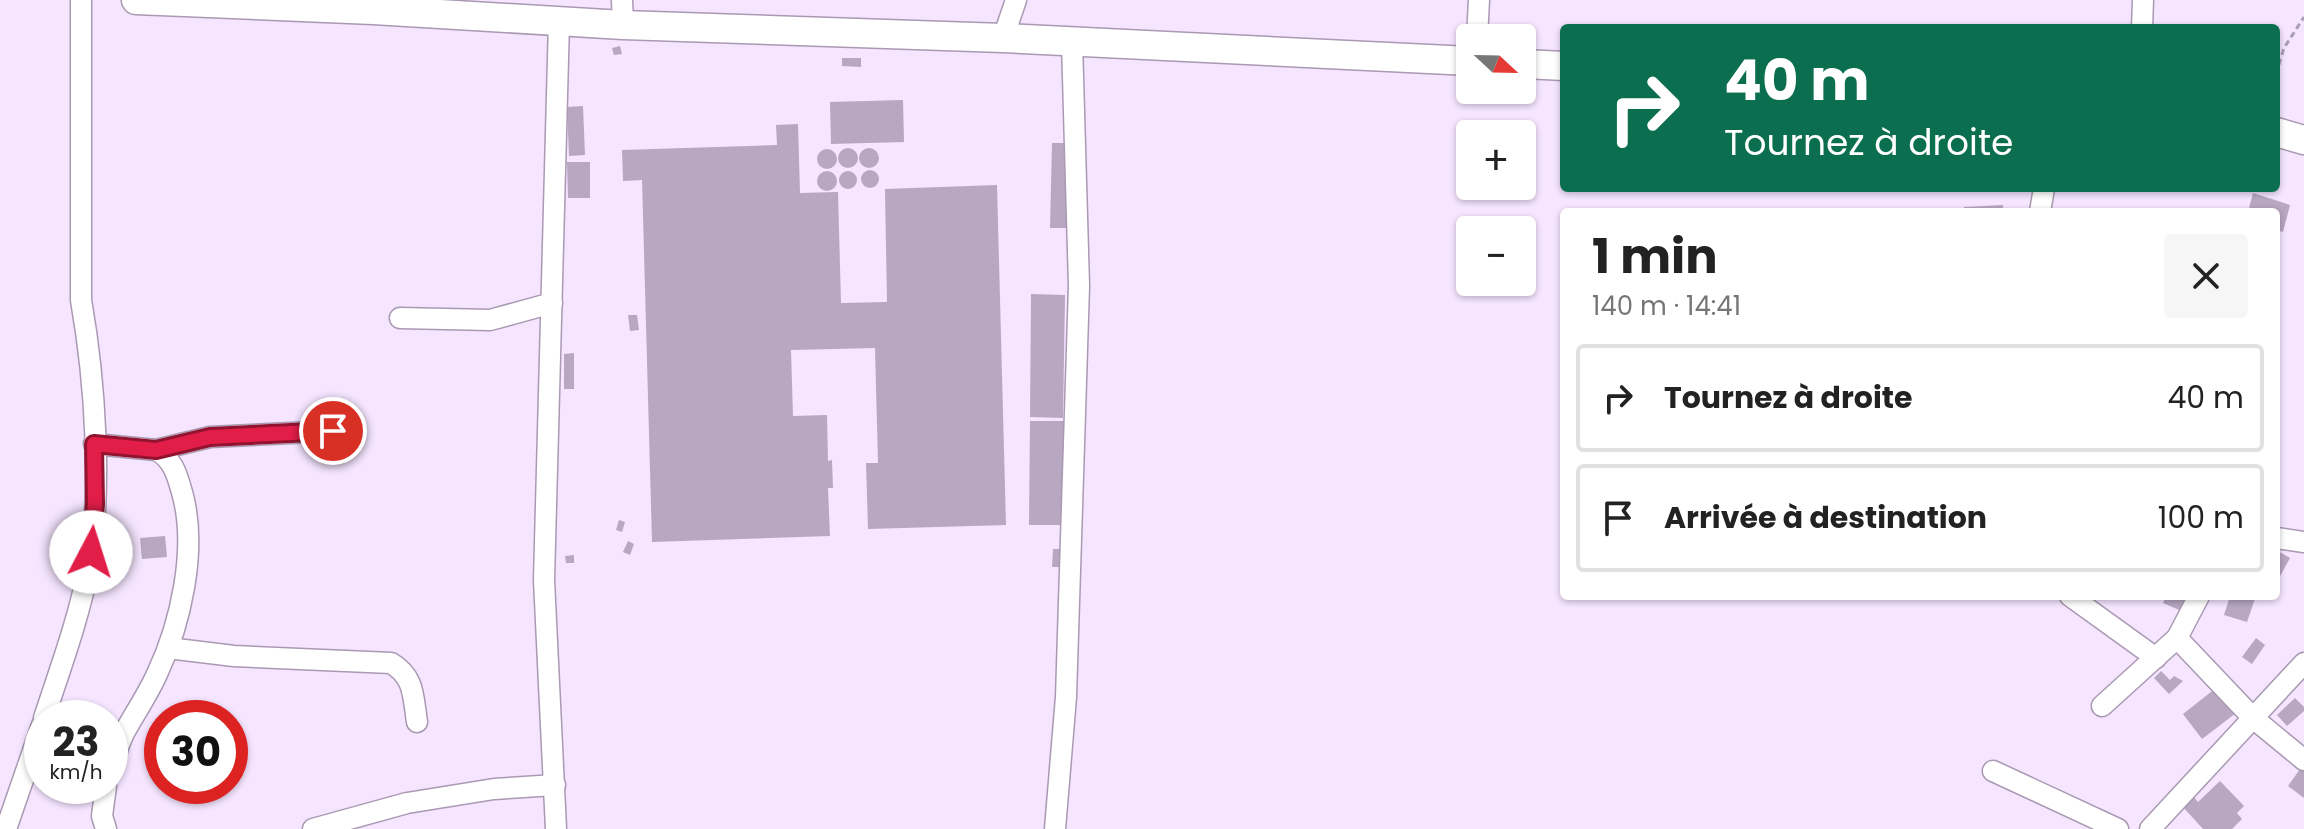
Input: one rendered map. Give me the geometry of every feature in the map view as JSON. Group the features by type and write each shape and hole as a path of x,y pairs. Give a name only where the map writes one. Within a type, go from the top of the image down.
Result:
{"main road":[{"path":"136,0 373,5 559,21 623,12 1003,38 1456,60"},
{"path":"1536,65 1560,66"},
{"path":"2280,133 2304,140"}],"street":[{"path":"50,700 75,624 94,532 90,349 81,300 81,0"},
{"path":"1003,38 1016,0"},
{"path":"1478,24 1479,0"},
{"path":"2142,24 2143,0"},
{"path":"556,829 544,580 559,21"},
{"path":"1055,829 1066,697 1079,286 1072,42"},
{"path":"400,318 490,320 552,303"},
{"path":"94,444 156,450 210,437 333,431"},
{"path":"128,726 156,678 168,648 190,548 189,521 178,476 171,462 156,450"},
{"path":"2280,539 2304,542"},
{"path":"2076,600 2156,658"},
{"path":"2102,706 2177,638 2197,600"},
{"path":"2177,638 2253,718 2304,760"},
{"path":"168,648 234,656 391,663 404,671 411,685 417,722"},
{"path":"2150,829 2304,663"},
{"path":"1993,771 2118,829"},
{"path":"6,829 24,777"},
{"path":"313,829 407,803 494,789 555,785"},
{"path":"104,804 102,816 106,829"}],"path":[{"path":"2280,61 2284,48 2304,17"}],"building":[{"path":"620,46 622,54 614,55 612,48"},
{"path":"842,58 861,58 861,67 842,66"},
{"path":"903,100 904,142 831,144 830,102"},
{"path":"583,106 585,155 569,156 567,107"},
{"path":"798,124 800,193 838,192 841,303 887,302 885,189 997,185 1006,525 868,529 866,463 878,463 875,348 791,350 793,416 827,415 828,461 832,460 833,488 828,488 830,536 652,542 642,180 623,181 622,150 777,145 776,125"},
{"path":"1052,143 1068,143 1066,228 1050,228"},
{"path":"848,148 855,151 858,158 855,165 848,168 841,165 838,158 841,151"},
{"path":"869,148 876,151 879,158 876,165 869,168 862,165 859,158 862,151"},
{"path":"827,149 834,152 837,159 834,166 827,169 820,166 817,159 820,152"},
{"path":"567,162 590,162 590,198 568,198"},
{"path":"866,170 874,170 879,179 877,186 866,188 861,183 861,175"},
{"path":"827,171 834,174 837,181 834,188 827,191 820,188 817,181 820,174"},
{"path":"848,171 857,180 848,189 839,180"},
{"path":"2253,193 2290,205 2283,232 2280,231 2280,208 2249,208"},
{"path":"2003,205 2003,208 1964,207"},
{"path":"1031,294 1065,295 1063,418 1030,417"},
{"path":"628,315 637,315 639,330 630,331"},
{"path":"574,353 574,389 564,389 564,354"},
{"path":"1030,421 1068,421 1067,525 1029,525"},
{"path":"619,520 625,522 622,532 616,530"},
{"path":"165,536 167,557 142,559 140,538"},
{"path":"628,541 634,544 630,555 623,552"},
{"path":"1053,549 1061,549 1060,567 1052,567"},
{"path":"2280,552 2290,558 2280,576"},
{"path":"574,555 574,563 566,563 565,556"},
{"path":"2164,600 2191,600 2186,613 2163,603"},
{"path":"2229,600 2255,600 2247,622 2224,615"},
{"path":"2256,638 2265,645 2252,664 2242,657"},
{"path":"2161,671 2170,680 2174,676 2183,681 2169,694 2154,678"},
{"path":"2221,684 2240,710 2202,739 2183,714"},
{"path":"2295,698 2304,711 2287,726 2277,715"},
{"path":"2300,769 2304,771 2304,798 2288,786"},
{"path":"2220,781 2244,806 2237,813 2242,819 2232,829 2203,829 2182,806 2193,796 2198,802"}],"route":[{"path":"91,552 95,504 94,444 156,450 210,437 333,431"}]}
